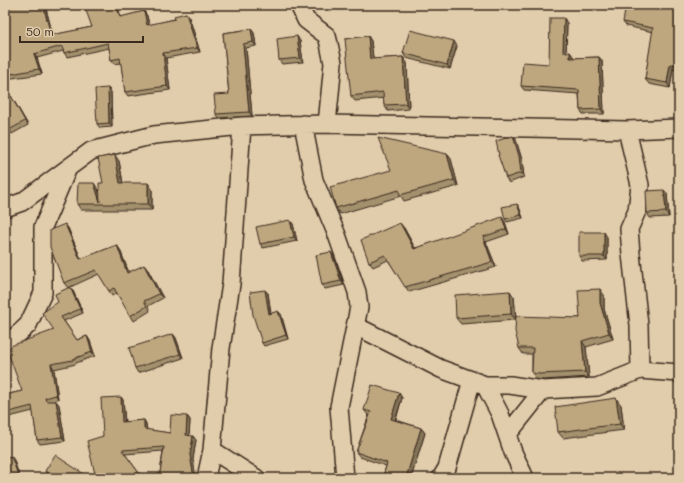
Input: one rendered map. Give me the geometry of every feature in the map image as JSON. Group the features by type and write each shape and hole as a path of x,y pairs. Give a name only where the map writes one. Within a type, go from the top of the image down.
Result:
{"street":[{"path":"299,5 306,20 327,36 330,44 332,63 327,124"},
{"path":"303,124 314,180 337,235 357,292 359,307 339,407 345,478"},
{"path":"5,208 22,202 91,151 154,135 242,126 303,124 627,130 679,128"},
{"path":"206,478 212,450 221,348 231,284 242,126"},
{"path":"627,130 640,185 637,210 629,229 639,325 640,370"},
{"path":"5,346 28,325 43,293 43,227 68,168"},
{"path":"356,326 441,369 478,383 510,385 543,390 597,387 640,370 679,373"},
{"path":"478,383 500,414 513,452 525,478"},
{"path":"441,478 447,468 478,383"},
{"path":"508,434 543,390"},
{"path":"212,450 256,478"}],"building":[{"path":"5,5 43,5 51,35 92,27 84,5 116,5 120,17 144,11 147,25 175,19 174,16 186,13 197,48 163,53 167,86 125,92 120,58 111,60 108,43 64,53 62,46 34,54 39,69 5,75"},
{"path":"626,5 679,5 679,44 676,65 670,64 667,83 645,79 653,28 623,22"},
{"path":"550,18 564,18 563,52 570,52 570,58 599,57 601,109 580,110 579,90 521,86 523,62 549,64"},
{"path":"251,29 253,42 243,44 249,112 216,114 214,95 229,94 223,33"},
{"path":"410,30 454,41 447,65 403,53"},
{"path":"297,36 300,58 279,60 277,39"},
{"path":"368,36 370,59 403,57 406,104 384,105 383,92 351,96 345,39"},
{"path":"108,88 109,123 97,124 95,89"},
{"path":"11,96 25,121 9,130 5,123 5,100"},
{"path":"513,136 519,156 521,173 506,178 498,155 496,141"},
{"path":"378,138 447,154 454,180 400,195 399,190 336,208 330,187 391,170"},
{"path":"115,155 120,183 148,183 148,204 77,204 78,183 94,183 100,202 99,183 103,183 98,158"},
{"path":"664,190 666,212 647,213 646,191"},
{"path":"517,204 521,215 505,219 502,207"},
{"path":"502,217 506,229 483,237 492,262 405,287 385,255 369,262 361,240 400,223 414,249"},
{"path":"290,220 294,237 260,244 256,227"},
{"path":"65,224 80,259 117,245 127,273 144,265 159,294 144,301 147,306 130,316 114,288 109,291 96,270 64,283 50,247 50,230"},
{"path":"579,232 604,232 604,256 579,256"},
{"path":"331,252 341,281 322,285 316,255"},
{"path":"70,287 80,309 61,317 77,340 87,336 92,352 73,360 51,364 56,395 45,398 46,401 56,401 62,437 37,440 32,406 5,413 5,395 22,391 7,350 13,345 54,330 42,313 58,302 55,294"},
{"path":"600,289 600,303 609,333 582,341 585,372 532,373 533,348 519,348 515,331 516,316 580,318 578,290"},
{"path":"265,290 269,314 278,311 286,335 262,343 253,315 250,292"},
{"path":"510,291 511,314 456,318 455,295"},
{"path":"173,334 180,354 135,368 129,348"},
{"path":"372,385 399,393 391,419 421,428 406,478 400,478 384,473 387,463 356,452 371,412 364,410"},
{"path":"121,397 122,422 144,420 144,429 170,433 171,415 187,416 186,435 193,436 190,455 194,478 147,478 160,473 164,447 122,450 139,473 131,478 96,478 87,441 103,436 101,398"},
{"path":"616,398 620,424 558,432 555,407"},
{"path":"55,455 90,478 56,478 45,471"},
{"path":"11,456 19,478 5,478 5,458"}]}
